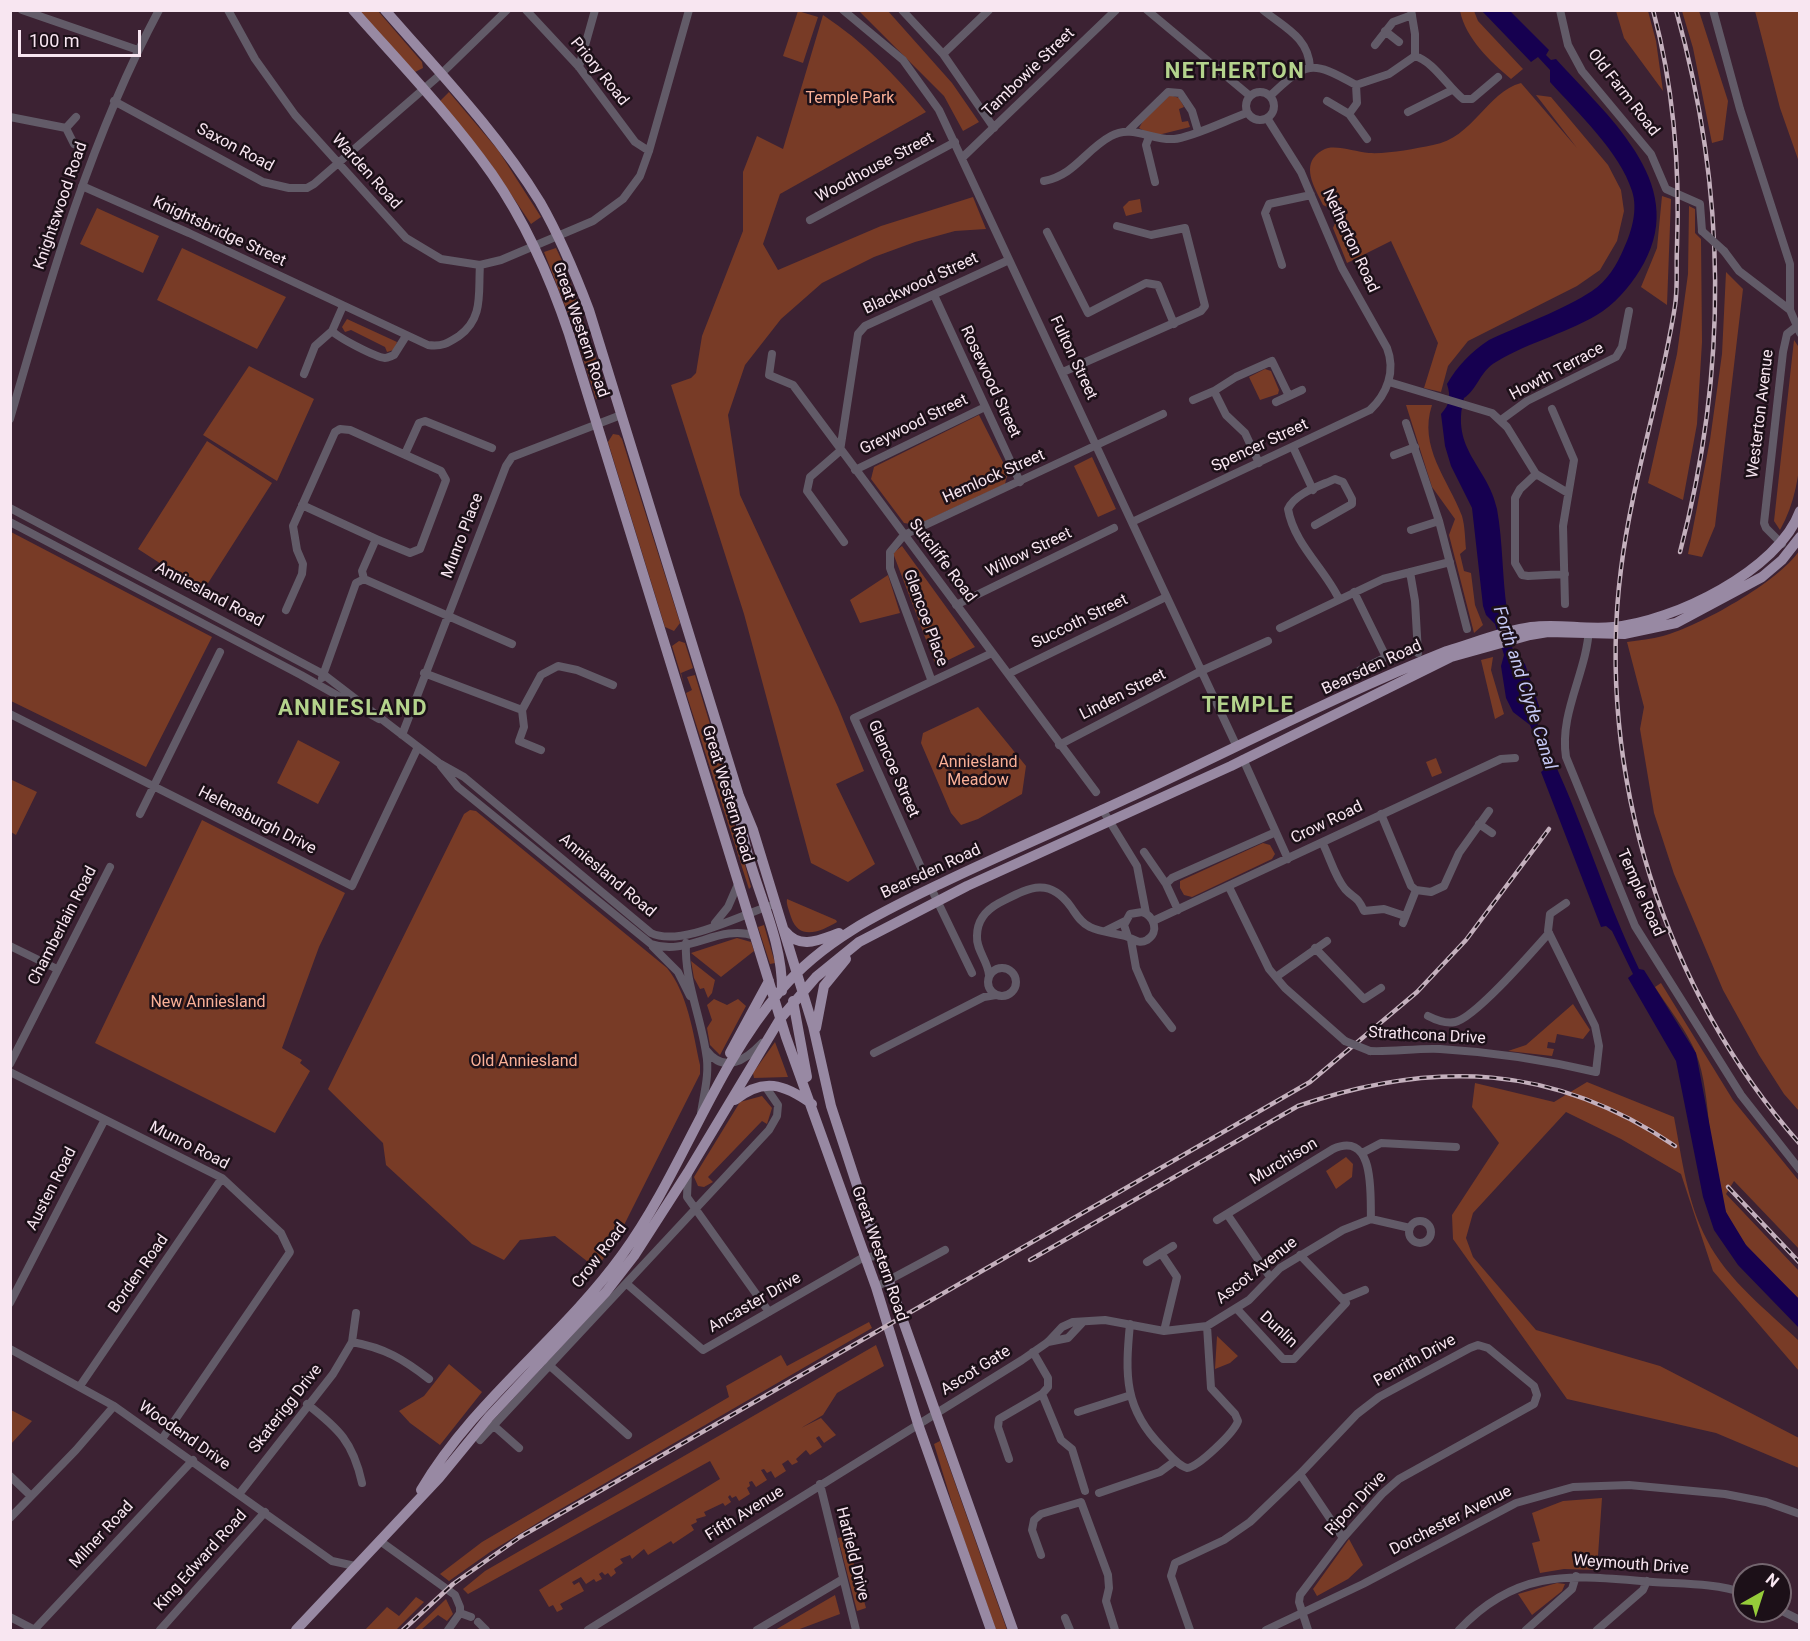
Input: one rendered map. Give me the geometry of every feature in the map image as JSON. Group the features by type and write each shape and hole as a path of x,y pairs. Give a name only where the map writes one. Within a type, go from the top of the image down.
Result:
{"main road":[{"name":"Great Western Road","path":"353,10 492,175 534,246 561,309 780,1018 876,1287 918,1424 991,1630"},
{"name":"Great Western Road","path":"385,10 516,166 558,237 588,310 739,796 753,830 776,904 817,1039 829,1098 880,1256 1013,1630"},
{"name":"Bearsden Road","path":"1589,631 1624,626 1668,614 1751,570 1782,544 1800,511"},
{"name":"Bearsden Road","path":"782,988 850,930 931,888 1422,661 1511,636 1589,631 1624,634 1676,623 1762,577 1782,560 1800,537"},
{"name":"Bearsden Road","path":"793,1003 834,961 869,935 937,901 1243,759 1434,665 1487,643"},
{"path":"1237,747 1243,759"},
{"path":"739,796 741,831 779,957 782,988 780,1018"},
{"path":"782,925 789,936 806,943 850,930"},
{"path":"817,1039 820,999 827,981 869,935"},
{"path":"796,975 793,1003 812,1104"},
{"path":"728,1064 769,981"},
{"name":"Crow Road","path":"412,1505 431,1473 464,1428 581,1304 621,1256 651,1212 728,1064 782,988"},
{"name":"Crow Road","path":"296,1630 439,1478 489,1417 606,1292 634,1256 688,1173 768,1036 793,1003"},
{"path":"728,1106 747,1090 765,1086 790,1089 812,1104"}],"street":[{"path":"22,10 138,50"},
{"name":"Knightswood Road","path":"10,419 81,186 114,101 159,10"},
{"name":"Warden Road","path":"228,10 274,87 339,165 416,246 454,263 480,266 558,237 600,217 623,199 640,176 649,152 689,10"},
{"name":"Saxon Road","path":"114,101 263,182 289,188 307,188 339,165 441,74 507,10"},
{"name":"Priory Road","path":"526,10 579,67 634,142 649,152"},
{"path":"579,67 595,10"},
{"path":"902,10 943,54 994,128"},
{"path":"943,54 989,10"},
{"name":"Tambowie Street","path":"963,157 1116,10"},
{"path":"1147,10 1250,96"},
{"path":"1263,10 1305,44 1309,52 1310,67"},
{"name":"Old Farm Road","path":"1560,10 1568,45 1582,71 1651,154 1666,189 1700,204 1702,231 1724,251 1739,271 1790,310"},
{"name":"Westerton Avenue","path":"1713,10 1740,109 1790,264 1790,310 1798,330 1786,334 1764,523 1782,544"},
{"name":"Fulton Street","path":"845,12 903,60 939,110 963,157 1237,747"},
{"path":"1375,45 1397,19 1411,13 1415,34 1415,56"},
{"path":"1385,31 1399,42"},
{"path":"1270,96 1297,70 1310,67 1326,68 1356,85 1389,74 1415,56"},
{"path":"1415,56 1429,63 1452,90 1463,99 1472,99 1498,77"},
{"path":"1349,114 1357,103 1356,85"},
{"path":"1408,112 1452,90"},
{"path":"1044,182 1060,178 1111,136 1129,130 1168,92 1180,93 1192,111 1198,131"},
{"path":"1261,92 1270,96 1274,110 1267,118 1254,119 1247,113 1246,106 1250,96 1261,92"},
{"path":"1328,101 1349,114 1367,139"},
{"path":"1129,130 1149,137 1175,140 1247,113"},
{"path":"10,117 66,128"},
{"path":"66,128 76,117"},
{"name":"Netherton Road","path":"1267,118 1301,172 1342,268 1387,348 1391,363 1389,382"},
{"path":"66,128 74,144"},
{"path":"1149,137 1146,145 1155,182"},
{"name":"Woodhouse Street","path":"810,220 955,142"},
{"name":"Knightsbridge Street","path":"81,186 189,233 406,336 438,346 448,344 470,328 477,311 480,266"},
{"path":"1282,265 1265,213 1269,204 1311,195"},
{"path":"1063,372 1202,311 1205,306 1185,228 1151,235 1117,226"},
{"path":"1047,232 1088,313 1146,283 1158,285 1174,324"},
{"name":"Blackwood Street","path":"840,451 858,334 865,326 1009,260"},
{"name":"Rosewood Street","path":"934,295 1020,482"},
{"path":"304,374 315,346 332,331 343,306"},
{"name":"Howth Terrace","path":"1501,420 1527,401 1616,357 1622,347 1629,311"},
{"path":"332,331 337,337 384,358 394,355 406,336"},
{"name":"Sutcliffe Road","path":"772,354 770,375 793,385 1096,792"},
{"path":"1193,400 1272,361 1289,396"},
{"path":"1389,382 1492,413 1501,420 1536,474 1568,493"},
{"name":"Spencer Street","path":"1132,522 1370,410 1378,402 1389,382"},
{"path":"1276,402 1302,390"},
{"path":"1214,391 1226,415 1245,433 1259,463"},
{"name":"Greywood Street","path":"855,470 985,407"},
{"path":"1552,409 1573,454 1574,467 1563,526 1565,604"},
{"name":"Hemlock Street","path":"904,535 1163,414"},
{"name":"Munro Place","path":"402,735 424,673 506,466 512,457 621,415"},
{"path":"405,454 419,423 425,421 492,448"},
{"path":"1406,423 1439,521 1467,629"},
{"path":"286,610 302,574 303,564 297,550 293,526 302,505 335,432 340,429 350,430 405,454 441,471 447,482 420,549 410,553 302,505"},
{"path":"1293,447 1313,490"},
{"path":"1394,454 1414,447"},
{"path":"840,451 810,477 807,491 844,542"},
{"path":"1536,474 1520,489 1515,498 1515,563 1522,575 1564,574"},
{"path":"1314,525 1350,507 1353,501 1347,486 1339,480 1294,500 1288,509 1314,563 1328,578 1340,599"},
{"name":"Anniesland Road","path":"10,508 323,674 439,763 464,777 651,933 662,937 686,935 776,904"},
{"path":"1411,530 1439,521"},
{"name":"Anniesland Road","path":"10,522 318,685 365,714 385,722"},
{"name":"Willow Street","path":"957,605 1114,528"},
{"name":"Glencoe Place","path":"904,535 890,552 890,568 932,680"},
{"path":"363,579 362,571 376,538"},
{"path":"1280,628 1383,579 1450,562"},
{"path":"1410,572 1415,601 1418,653"},
{"path":"363,579 512,644"},
{"path":"318,685 356,583 363,579"},
{"path":"1354,592 1386,657 1360,670"},
{"name":"Succoth Street","path":"1008,674 1166,597"},
{"name":"Temple Road","path":"1589,631 1566,727 1566,757 1627,909 1640,934 1741,1095 1800,1170"},
{"name":"Linden Street","path":"1059,745 1201,671 1268,641"},
{"path":"140,814 220,652"},
{"name":"Glencoe Street","path":"923,872 854,718 992,653"},
{"path":"541,750 519,741 524,727 522,710 541,675 558,666 577,670 613,685"},
{"path":"424,673 522,710"},
{"name":"Helensburgh Drive","path":"10,714 352,886 418,747"},
{"name":"Crow Road","path":"1153,921 1323,844 1381,814 1501,759 1515,758"},
{"path":"1243,759 1288,859"},
{"name":"Anniesland Road","path":"439,763 458,787 651,944 678,972 698,1017"},
{"path":"984,997 988,979 988,962 977,943 977,929 982,918 992,907 1035,887 1058,892 1089,927 1133,939 1152,934 1153,921 1146,913 1137,866 1102,809"},
{"path":"1381,814 1411,885 1416,890 1431,892 1444,886 1455,861 1489,811"},
{"path":"1479,825 1492,833"},
{"path":"1166,884 1172,878 1276,831"},
{"path":"1323,844 1344,887 1358,897 1364,910 1384,909 1404,920 1416,890"},
{"path":"1144,852 1166,884 1178,910"},
{"name":"Chamberlain Road","path":"10,1064 110,867"},
{"path":"712,926 728,907 738,884"},
{"name":"Strathcona Drive","path":"1229,887 1269,969 1345,1041 1370,1051 1439,1049 1482,1052 1596,1072 1599,1046 1595,1026 1549,933"},
{"path":"931,888 972,973"},
{"path":"1105,931 1125,921 1134,912 1142,897"},
{"path":"1428,1016 1444,1022 1461,1020 1499,987 1549,933 1550,914 1566,903"},
{"path":"1134,912 1146,913"},
{"path":"1125,921 1124,929 1133,939 1136,968 1149,998 1172,1028"},
{"name":"Anniesland Road","path":"651,944 666,949 685,947 729,932 755,936"},
{"path":"686,935 685,947 705,1048 707,1077 700,1116"},
{"path":"1276,977 1327,941"},
{"path":"10,946 57,969"},
{"path":"1315,948 1365,999 1381,988"},
{"path":"874,1053 984,997 1007,995 1015,987 1013,974 988,962"},
{"path":"988,979 1002,968"},
{"path":"988,979 996,995"},
{"path":"705,1048 712,1056 728,1064 748,1057 768,1036"},
{"name":"Munro Road","path":"10,1072 222,1178 281,1233 290,1252 162,1439"},
{"path":"480,1440 697,1210 769,1130 777,1116 778,1105 765,1086"},
{"name":"Austen Road","path":"10,1303 104,1120"},
{"path":"1410,1228 1371,1219 1368,1165 1362,1153 1374,1145 1390,1142 1456,1147"},
{"name":"Murchison","path":"1217,1220 1337,1148 1354,1148 1362,1153"},
{"path":"688,1173 687,1197 769,1312"},
{"name":"Borden Road","path":"80,1386 222,1178"},
{"path":"1227,1214 1270,1277"},
{"name":"Ascot Avenue","path":"1048,1342 1068,1338 1082,1323 1105,1320 1164,1331 1207,1326 1237,1309 1270,1277 1300,1255 1343,1230 1371,1219"},
{"path":"1147,1262 1173,1246"},
{"path":"876,1287 945,1250"},
{"path":"1161,1253 1177,1277 1164,1331"},
{"path":"1300,1255 1343,1299 1365,1290"},
{"name":"Ancaster Drive","path":"627,1284 703,1350 864,1257 880,1256"},
{"name":"Dunlin","path":"1237,1309 1282,1359 1291,1361 1343,1309 1345,1306 1343,1299"},
{"name":"Skaterigg Drive","path":"240,1493 307,1404 333,1374 352,1342 356,1313"},
{"path":"1130,1324 1128,1359 1131,1395 1143,1427 1183,1468 1195,1467 1238,1421 1235,1414 1210,1388 1207,1326"},
{"path":"352,1342 380,1347 409,1363 429,1379"},
{"name":"Ascot Gate","path":"918,1424 1048,1342"},
{"name":"Penrith Drive","path":"1300,1474 1357,1414 1378,1398 1478,1346 1488,1348 1534,1386 1537,1400 1530,1408"},
{"name":"Woodend Drive","path":"10,1349 114,1406 240,1493 332,1561 356,1566"},
{"path":"1009,1460 998,1427 999,1419 1042,1394 1048,1387 1048,1378 1033,1352"},
{"path":"549,1365 628,1435"},
{"path":"1042,1394 1060,1440 1072,1449 1086,1491"},
{"path":"1078,1412 1131,1395"},
{"path":"307,1404 348,1440 357,1459 362,1483"},
{"path":"10,1518 82,1444 114,1406"},
{"name":"Ripon Drive","path":"1302,1614 1300,1595 1343,1538 1382,1494 1409,1472 1530,1408"},
{"name":"Fifth Avenue","path":"588,1630 918,1424"},
{"path":"493,1425 519,1448"},
{"name":"Milner Road","path":"34,1630 193,1460"},
{"path":"1099,1493 1160,1472 1175,1461"},
{"path":"1190,1630 1171,1576 1175,1563 1239,1530 1262,1513 1300,1474 1343,1538"},
{"path":"10,1476 31,1496"},
{"name":"Hatfield Drive","path":"820,1484 856,1630"},
{"name":"Dorchester Avenue","path":"1268,1630 1516,1503 1574,1487 1629,1485 1725,1494 1766,1502 1800,1514"},
{"path":"1041,1555 1032,1530 1034,1520 1041,1514 1081,1502 1108,1575 1106,1602 1115,1630"},
{"name":"King Edward Road","path":"160,1630 265,1512"},
{"path":"380,1541 455,1595 460,1613 448,1630"},
{"name":"Woodend Drive","path":"332,1561 342,1581"},
{"path":"1526,1630 1572,1589 1576,1576"},
{"name":"Weymouth Drive","path":"1459,1630 1483,1608 1519,1587 1554,1577 1576,1576 1647,1581 1732,1590"},
{"path":"757,1630 843,1579"},
{"path":"1597,1630 1643,1590 1647,1581"},
{"path":"460,1613 474,1619 486,1630"},
{"path":"1302,1614 1308,1630"},
{"path":"10,1617 34,1630"},
{"path":"1065,1618 1070,1630"}],"green space":[{"path":"358,11 378,11 422,62 423,68 415,72"},
{"path":"798,11 818,17 803,63 783,56"},
{"path":"859,11 888,11 952,83 979,122 963,131 944,96"},
{"path":"1460,11 1474,11 1478,21 1523,69 1511,79 1495,65 1473,40"},
{"path":"1616,11 1648,11 1656,41 1663,91 1624,38"},
{"path":"1682,11 1699,11 1728,101 1723,140 1712,143 1693,48"},
{"path":"1755,11 1799,11 1799,162 1780,108"},
{"name":"Temple Park","path":"823,15 852,36 878,60 926,112 780,194 763,244 778,270 881,226 973,197 986,229 955,231 915,242 874,257 822,283 781,319 745,365 728,415 740,495 838,707 864,771 836,784 875,864 848,882 811,863 744,614 671,385 691,378 696,373 702,336 743,231 743,172 757,136 783,149"},
{"path":"1521,83 1577,148 1536,95 1551,97 1608,165 1621,190 1624,211 1617,241 1600,270 1577,286 1468,341 1448,366 1441,392 1424,388 1438,343 1391,241 1347,263 1333,228 1336,221 1346,215 1340,204 1331,209 1323,205 1314,186 1310,167 1316,155 1328,148 1385,153 1447,141 1459,134 1509,88"},
{"path":"449,92 498,150 541,217 531,224 488,160 440,101"},
{"path":"1170,95 1179,98 1184,107 1179,109 1182,122 1188,121 1190,127 1154,136 1139,128 1143,121"},
{"path":"1662,196 1671,199 1667,305 1641,287 1657,248"},
{"path":"1140,199 1142,212 1126,216 1123,207 1129,201"},
{"path":"1689,206 1695,209 1695,233 1701,239 1702,342 1697,424 1683,500 1648,483 1677,354 1688,274"},
{"path":"97,208 159,236 143,273 80,244"},
{"path":"182,248 286,297 257,349 157,300"},
{"path":"556,248 566,269 608,395 596,399 571,321 544,252"},
{"path":"1726,272 1743,289 1715,526 1702,557 1688,554 1710,440 1722,354"},
{"path":"347,319 397,342 394,350 387,352 385,347 351,330 345,332 342,327"},
{"path":"1794,340 1800,349 1802,418 1800,465 1796,488 1780,530 1774,521"},
{"path":"249,366 314,399 277,481 203,435"},
{"path":"1265,369 1271,371 1279,390 1278,394 1260,400 1249,377"},
{"path":"1406,405 1432,405 1429,435 1432,449 1462,516 1466,549 1460,554 1464,571 1471,573 1475,605 1483,625 1474,633 1449,535 1455,519 1432,487"},
{"path":"979,415 1008,472 1005,484 917,525 904,523 871,479 874,467"},
{"path":"613,434 619,435 622,439 680,623 674,631 665,627 608,442"},
{"path":"207,441 272,483 203,591 138,549"},
{"path":"1092,457 1116,509 1098,517 1074,466"},
{"path":"11,532 212,637 146,767 11,701"},
{"path":"902,546 975,647 936,666 893,553"},
{"path":"1799,551 1799,1111 1784,1094 1759,1055 1723,990 1674,874 1654,813 1640,729 1644,707 1627,642 1650,639 1679,631 1717,613 1774,576"},
{"path":"888,575 900,613 860,623 850,600"},
{"path":"679,641 685,643 693,668 681,673 684,685 672,646"},
{"path":"1493,657 1491,670 1504,714 1495,719 1481,660"},
{"path":"695,675 729,786 735,828 751,887 749,889 686,693 692,690 687,677"},
{"name":"Anniesland Meadow","path":"978,707 1026,766 1022,794 978,819 961,825 951,813 921,743 923,733"},
{"path":"298,740 340,762 318,804 277,783"},
{"path":"1436,758 1442,773 1432,777 1426,762"},
{"path":"10,779 37,792 16,835 11,832"},
{"name":"Old Anniesland","path":"470,810 476,811 667,968 680,990 689,1014 700,1074 624,1225 597,1269 555,1236 520,1240 504,1260 472,1244 386,1165 383,1143 328,1089 464,814"},
{"name":"New Anniesland","path":"202,820 345,893 319,947 282,1048 302,1060 300,1063 310,1071 275,1133 95,1043"},
{"path":"1263,843 1270,845 1275,854 1272,859 1192,897 1184,895 1180,888 1180,881"},
{"path":"787,899 837,922 824,929 805,932 795,925"},
{"path":"764,925 775,963 770,964 758,927"},
{"path":"737,938 751,942 754,951 721,977 691,953"},
{"path":"691,961 715,980 712,993 708,998 704,988 700,989 694,978"},
{"path":"1661,983 1733,1100 1799,1181 1799,1249 1734,1181 1726,1194 1799,1271 1799,1299 1748,1248 1726,1212 1715,1175 1699,1062 1686,1033 1655,987"},
{"path":"714,999 727,1005 738,999 746,1006 720,1055 710,1045 707,1028 712,1020 707,1005"},
{"path":"1573,1004 1590,1030 1583,1039 1557,1034 1555,1043 1548,1042 1547,1048 1554,1049 1552,1056 1508,1051 1526,1045"},
{"path":"775,1042 788,1077 754,1078 753,1073"},
{"path":"1587,1082 1674,1117 1690,1195 1700,1226 1715,1255 1737,1282 1799,1341 1799,1371 1713,1271 1681,1174 1621,1139 1566,1112 1473,1213 1466,1238 1473,1257 1536,1330 1660,1366 1799,1438 1799,1468 1716,1433 1567,1399 1453,1239 1452,1215 1499,1143 1472,1107 1475,1083 1554,1102"},
{"path":"762,1096 772,1108 767,1124 762,1121 708,1177 713,1182 704,1187 698,1186 694,1177 740,1102"},
{"path":"1346,1157 1353,1164 1352,1177 1336,1189 1326,1171"},
{"path":"869,1322 872,1328 552,1514 490,1552 449,1581 440,1574 482,1542 729,1397 726,1386 781,1355 787,1366"},
{"path":"1217,1336 1238,1356 1230,1363 1215,1369"},
{"path":"876,1345 884,1366 837,1393 823,1415 801,1428 821,1418 836,1435 824,1443 819,1436 816,1438 822,1447 810,1455 806,1450 796,1459 798,1462 792,1465 788,1460 782,1464 786,1471 775,1478 771,1471 767,1473 764,1469 761,1470 767,1480 756,1487 752,1481 749,1482 750,1486 747,1488 750,1494 739,1501 736,1496 732,1498 730,1495 728,1497 731,1502 725,1506 723,1503 704,1512 706,1516 696,1519 697,1522 691,1525 694,1530 673,1544 671,1541 648,1555 644,1549 632,1559 630,1555 620,1559 623,1563 614,1569 616,1573 611,1577 608,1573 605,1575 602,1572 599,1574 602,1579 596,1582 594,1579 586,1584 581,1577 572,1582 574,1585 579,1582 584,1591 560,1604 563,1609 557,1612 553,1605 549,1607 539,1590 720,1479 710,1461 468,1594 463,1589 485,1571"},
{"path":"449,1364 482,1392 440,1445 410,1423 399,1411 424,1396"},
{"path":"11,1410 32,1421 10,1444"},
{"path":"940,1441 1007,1630 996,1630 958,1523 934,1444"},
{"path":"1602,1498 1597,1570 1564,1569 1540,1573 1532,1543 1540,1541 1532,1513 1563,1501"},
{"path":"846,1536 866,1608 857,1611 838,1538"},
{"path":"1349,1539 1363,1565 1348,1579 1317,1596 1313,1589"},
{"path":"1557,1583 1565,1584 1562,1591 1532,1615 1518,1594"},
{"path":"835,1595 840,1614 797,1630 775,1630"},
{"path":"416,1597 424,1602 396,1630 365,1630 387,1607 399,1616"},
{"path":"446,1599 453,1614 447,1621 438,1615 421,1630 414,1630"}],"water":[{"name":"Forth and Clyde Canal","path":"1482,11 1510,11 1549,50 1546,55 1551,60 1556,59 1597,103 1635,151 1649,177 1656,205 1655,233 1644,263 1626,289 1603,311 1590,319 1522,348 1491,366 1464,398 1461,416 1462,431 1466,445 1486,481 1497,509 1507,610 1504,621 1514,653 1525,664 1539,706 1537,722 1639,969 1644,970 1696,1053 1726,1212 1746,1245 1799,1299 1799,1328 1738,1265 1714,1230 1703,1197 1676,1061 1628,978 1633,974 1612,931 1606,926 1601,927 1541,772 1547,767 1530,725 1513,712 1506,698 1501,666 1504,655 1495,624 1486,615 1483,606 1472,508 1451,466 1445,446 1441,414 1449,400 1447,384 1465,359 1489,340 1569,304 1592,291 1602,282 1615,266 1627,241 1632,227 1634,198 1626,176 1608,147 1550,82 1550,70 1538,57 1531,62"}],"railway":[{"path":"1653,10 1666,69 1674,128 1678,217 1676,291 1669,339 1632,503 1621,569 1616,646 1619,723 1630,800 1650,875 1677,948 1711,1018 1752,1084 1800,1144"},
{"path":"1676,10 1693,78 1705,146 1712,213 1715,281 1713,349 1707,416 1696,484 1680,552"},
{"path":"403,1630 453,1584 520,1537 1310,1082 1417,992 1466,940 1549,829"},
{"path":"1030,1260 1298,1106 1348,1091 1397,1081 1445,1076 1492,1078 1538,1085 1584,1099 1630,1119 1675,1146"},
{"path":"1728,1187 1800,1263"}],"district":[{"name":"NETHERTON","path":"1235,72"},
{"name":"TEMPLE","path":"1248,706"},
{"name":"ANNIESLAND","path":"353,709"}]}
